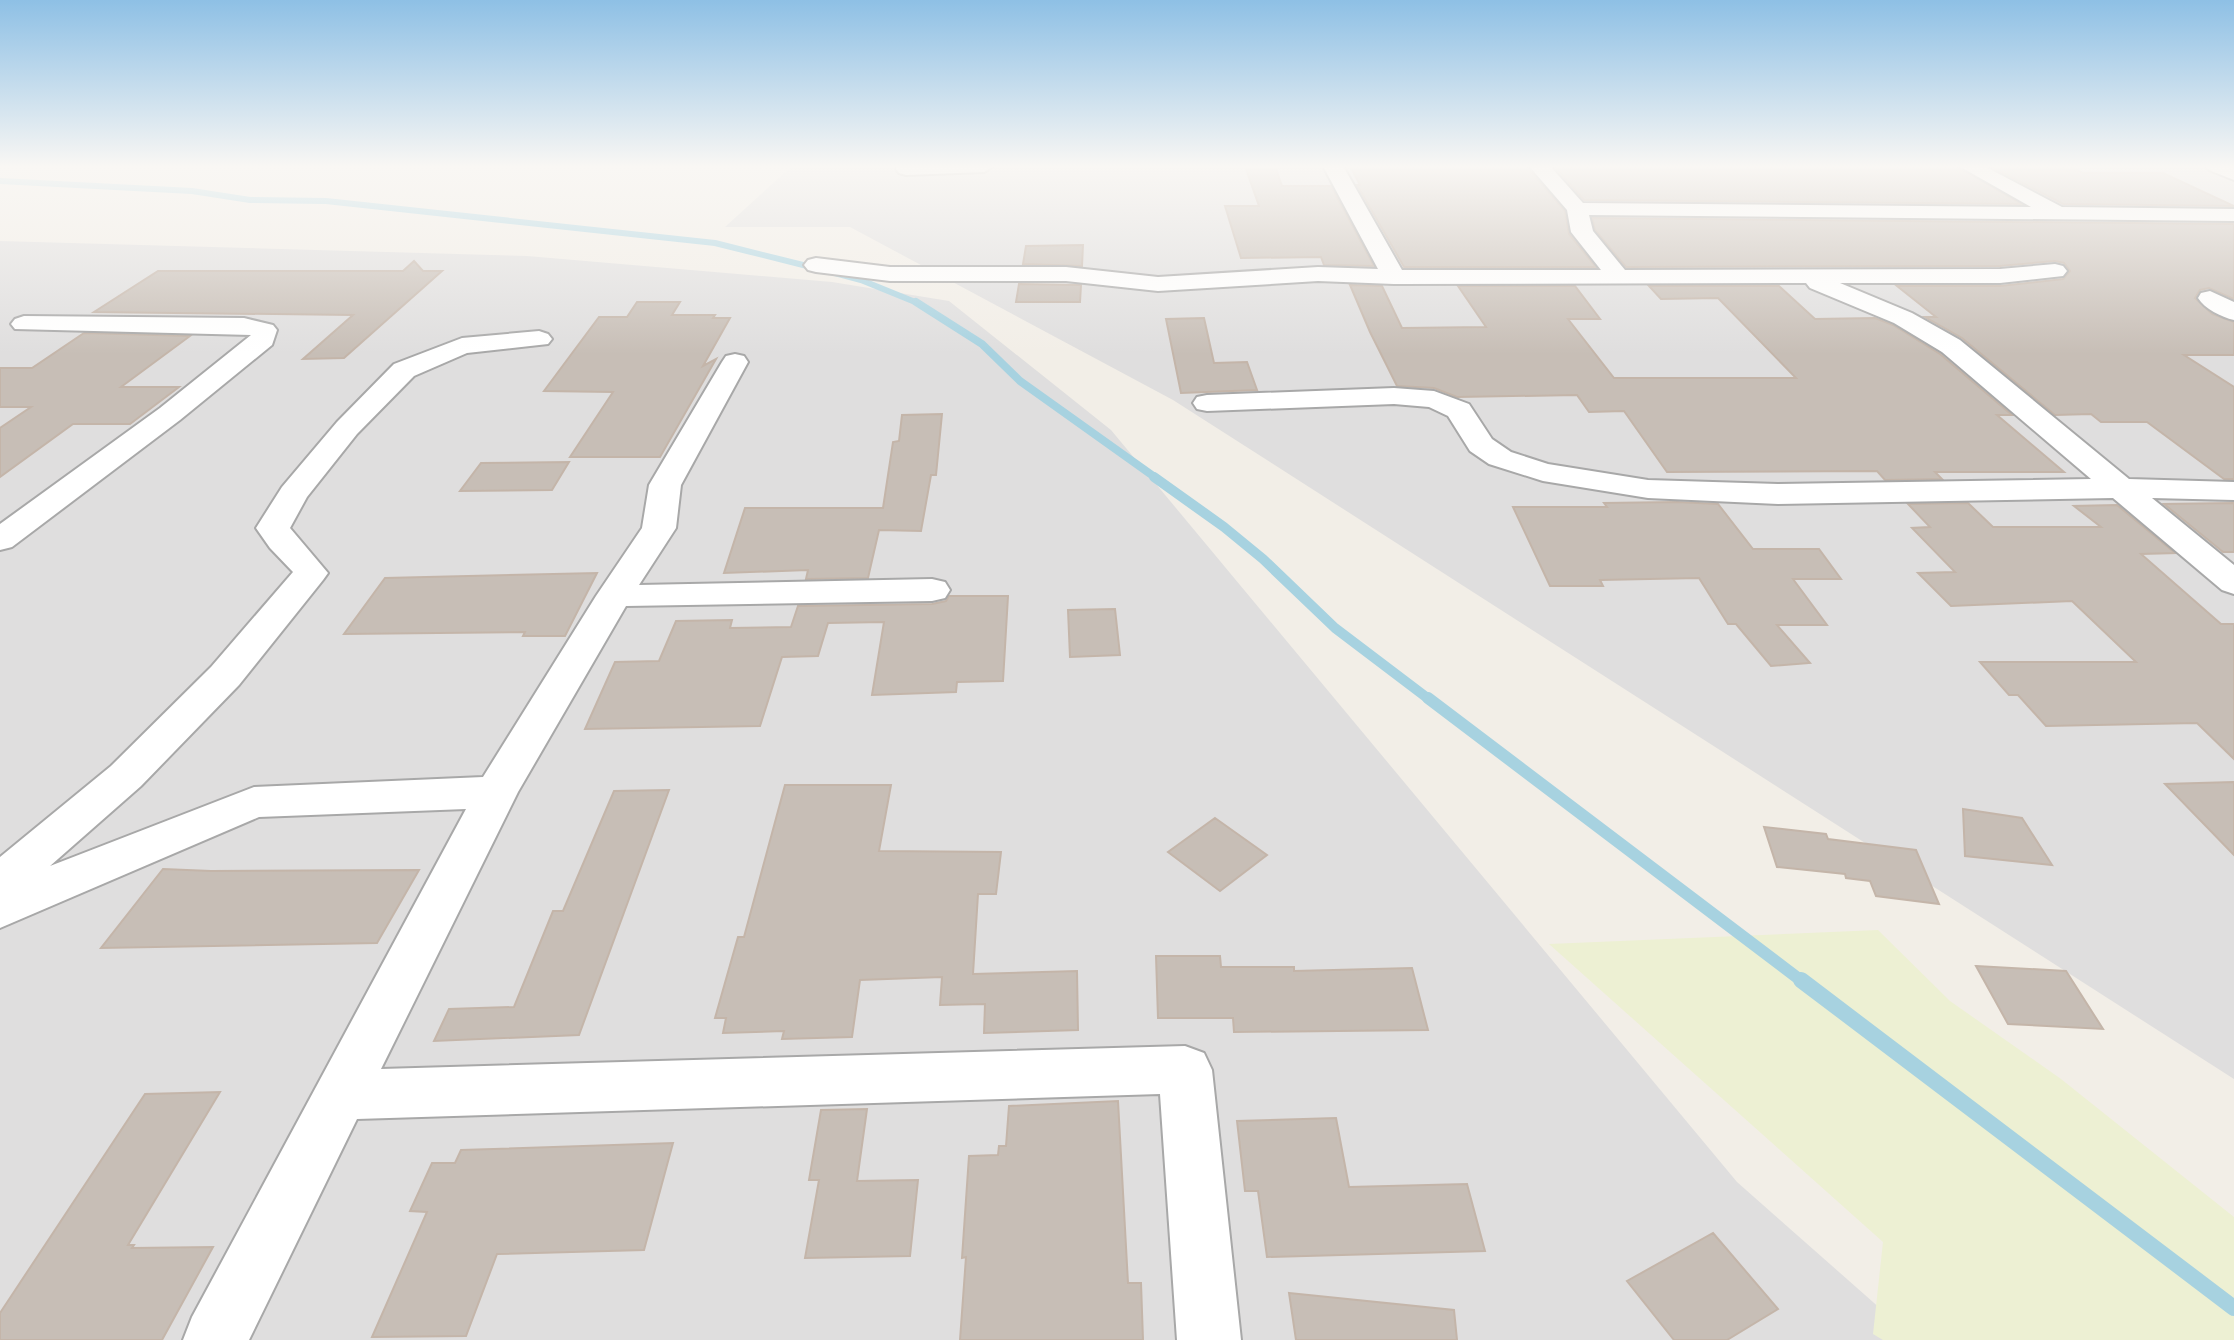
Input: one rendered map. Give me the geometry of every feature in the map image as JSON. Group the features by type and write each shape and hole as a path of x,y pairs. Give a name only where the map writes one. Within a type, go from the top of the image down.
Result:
{"street":[{"path":"1367,229 1394,278"},
{"path":"1581,229 1619,277"},
{"path":"816,265 890,274 1066,274 1158,284 1318,274 1394,278 2000,276 2055,271"},
{"path":"1800,276 1903,318 1951,346 2234,583"},
{"path":"2210,298 2234,313"},
{"path":"0,540 243,357 263,340 264,330 244,326 8,327"},
{"path":"0,884 135,767 225,676 311,573 304,562 280,543 273,528 293,494 376,396 404,370 462,346 539,339"},
{"path":"215,1340 496,792 614,596 659,528 664,485 735,362"},
{"path":"1206,403 1394,396 1434,399 1459,410 1481,445 1500,458 1543,472 1648,489 1779,494 2123,488 2234,491"},
{"path":"614,596 932,590"},
{"path":"0,909 49,886 254,802 496,792"},
{"path":"0,884 49,886"},
{"path":"341,1096 1185,1070 1209,1340"}],"shaded area":[{"path":"853,229 2234,229 2234,1079 1173,400"},
{"path":"0,241 527,256 832,282 949,301 1111,430 1737,1182 1916,1340 0,1340"}],"green space":[{"path":"1878,930 1950,1001 2061,1079 2234,1217 2234,1340 1883,1340 1873,1334 1883,1242 1549,944"}],"building":[{"path":"1232,229 1354,229 1374,266 1324,265 1321,257 1241,258"},
{"path":"1382,229 1568,229 1569,234 1596,267 1404,267"},
{"path":"2234,229 2234,299 2209,288 2200,290 2195,298 2212,314 2234,322 2234,355 2184,355 2234,387 2234,479 2224,479 2147,422 2101,422 2091,414 2055,415 1962,338 1925,317 1936,317 1897,286 2000,286 2063,279 2070,271 2064,263 2055,261 2000,266 1626,267 1595,230"},
{"path":"1083,245 1082,266 1023,264 1026,246"},
{"path":"414,261 423,271 442,271 344,358 303,359 353,315 94,312 158,271 403,271"},
{"path":"1019,284 1081,285 1080,302 1016,302"},
{"path":"1350,285 1382,286 1402,328 1486,327 1458,286 1575,286 1600,319 1568,319 1614,378 1796,378 1718,298 1661,299 1649,286 1779,286 1815,319 1875,318 1893,325 1940,354 2012,415 1997,415 2064,472 1935,472 1942,479 1885,480 1877,471 1667,472 1624,411 1589,412 1577,395 1457,397 1434,388 1397,386"},
{"path":"637,302 680,302 672,315 715,315 713,318 730,318 703,366 716,359 660,457 570,457 613,392 544,391 599,317 627,317"},
{"path":"1204,318 1214,363 1247,362 1257,390 1181,393 1166,319"},
{"path":"84,333 190,336 121,387 179,387 130,424 73,424 0,477 0,428 31,407 0,407 0,368 32,368"},
{"path":"942,414 936,475 931,475 921,531 879,530 868,578 806,579 808,570 724,573 745,508 883,508 893,442 899,441 902,415"},
{"path":"569,462 552,490 460,491 481,463"},
{"path":"1604,503 1718,504 1753,549 1819,549 1841,579 1793,579 1827,625 1777,625 1810,663 1771,666 1736,624 1728,624 1699,578 1600,580 1603,586 1550,586 1513,507 1607,507"},
{"path":"1968,503 1993,527 2101,527 2074,506 2117,505 2175,553 2141,554 2221,624 2234,624 2234,759 2197,723 2046,726 2018,695 2009,695 1980,662 2136,662 2072,601 1951,606 1918,573 1955,572 1912,528 1930,527 1908,504"},
{"path":"2234,503 2234,552 2223,552 2164,504"},
{"path":"597,573 565,636 523,636 525,632 344,634 385,578"},
{"path":"949,596 1008,596 1003,681 957,682 956,692 872,695 884,622 828,623 818,656 782,657 760,726 585,729 615,662 659,661 676,621 732,620 730,628 791,627 798,606 932,604 946,601"},
{"path":"1115,609 1120,655 1070,657 1068,610"},
{"path":"2234,782 2234,855 2165,784"},
{"path":"785,785 891,785 879,851 1001,852 996,894 978,894 973,974 1077,971 1078,1030 984,1033 985,1004 940,1005 942,977 860,980 852,1037 782,1039 784,1031 723,1033 726,1018 715,1018 738,937 744,937"},
{"path":"669,790 579,1035 434,1041 449,1009 514,1007 553,911 563,911 614,791"},
{"path":"1963,809 2022,818 2052,865 1965,856"},
{"path":"1215,818 1267,855 1220,891 1168,852"},
{"path":"1764,827 1826,834 1828,839 1916,850 1939,904 1876,896 1870,881 1846,878 1845,874 1777,867"},
{"path":"163,869 419,870 377,943 101,948"},
{"path":"1156,956 1220,956 1221,967 1294,967 1294,971 1412,968 1428,1030 1234,1032 1233,1018 1158,1018"},
{"path":"1976,966 2066,971 2103,1029 2008,1024"},
{"path":"220,1092 128,1245 134,1245 132,1248 213,1247 162,1340 0,1340 0,1313 145,1094"},
{"path":"1118,1101 1128,1283 1141,1283 1143,1340 960,1340 969,1156 998,1155 999,1146 1006,1146 1009,1106"},
{"path":"867,1109 857,1181 918,1180 910,1256 805,1258 819,1180 809,1180 821,1110"},
{"path":"1336,1118 1349,1187 1467,1184 1485,1251 1267,1257 1258,1191 1245,1191 1237,1121"},
{"path":"673,1143 644,1250 497,1254 466,1336 372,1337 427,1212 410,1211 432,1163 455,1163 461,1150"},
{"path":"1713,1233 1778,1309 1727,1340 1674,1340 1627,1281"},
{"path":"1289,1293 1454,1310 1457,1340 1296,1340"}],"waterway":[{"path":"581,229 715,243 815,268"},
{"path":"831,272 861,280 918,303"},
{"path":"918,303 982,344 1020,381 1156,478"},
{"path":"1154,477 1224,527 1263,559 1335,628 1430,700"},
{"path":"1428,698 1803,982"},
{"path":"1801,980 2234,1308"}]}
